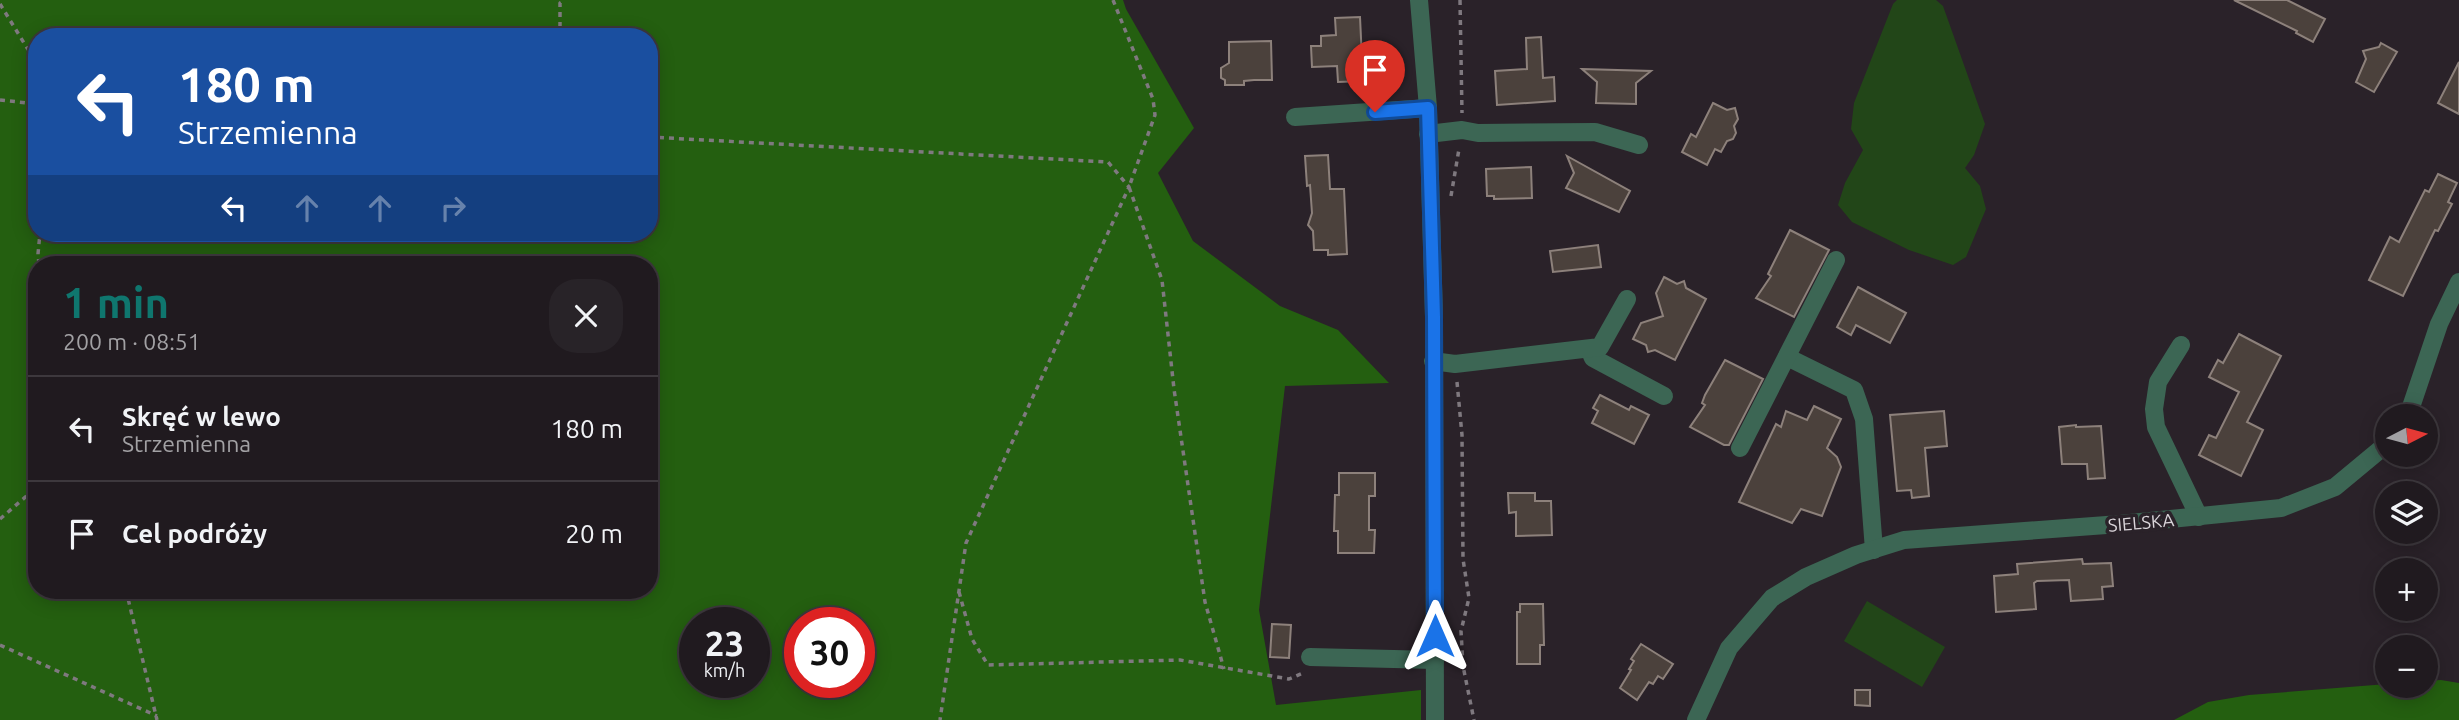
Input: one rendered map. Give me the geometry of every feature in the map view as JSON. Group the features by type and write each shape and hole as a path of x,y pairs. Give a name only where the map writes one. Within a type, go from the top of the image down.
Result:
{"street":[{"path":"1419,0 1428,108 1434,304 1435,720"},
{"path":"1295,117 1428,108"},
{"path":"1428,134 1462,130 1595,132 1639,145"},
{"path":"1740,448 1836,260"},
{"path":"2412,404 2439,324 2459,282"},
{"path":"1433,361 1455,364 1600,346 1627,299"},
{"path":"2181,345 2158,382 2154,410 2156,427 2199,517"},
{"path":"1589,349 1592,358 1664,396"},
{"path":"1787,356 1854,390 1864,419 1874,550"},
{"name":"SIELSKA","path":"1696,720 1729,648 1772,598 1806,577 1856,555 1904,540 2281,508 2335,487 2375,454"},
{"path":"1310,657 1435,660"}],"path":[{"path":"940,720 966,543 1129,187 1155,115 1153,99 1113,0"},
{"path":"560,28 562,1"},
{"path":"0,4 28,49"},
{"path":"0,100 28,103"},
{"path":"658,137 1108,162 1129,187 1162,280 1174,389 1205,602 1224,669"},
{"path":"0,519 28,495"},
{"path":"959,590 972,639 988,665 1180,660 1289,680 1335,657"},
{"path":"128,599 157,718"},
{"path":"0,645 157,718"}],"green space":[{"path":"0,0 1123,0 1194,128 1158,173 1193,241 1280,306 1338,330 1389,383 1285,386 1259,610 1276,705 1421,690 1421,720 0,720"},
{"path":"1897,0 1936,0 1943,6 1985,124 1974,155 1965,168 1980,186 1986,209 1966,257 1953,265 1909,250 1852,222 1838,205 1845,183 1863,150 1851,129 1854,103 1893,4"},
{"path":"1867,601 1945,647 1922,687 1844,641"},
{"path":"2438,680 2459,683 2459,720 2174,720 2208,702 2249,695 2375,685 2375,698 2438,698"}],"building":[{"path":"2234,0 2287,0 2325,19 2313,42 2296,33 2297,31"},
{"path":"1360,17 1363,81 1338,82 1337,66 1312,67 1311,46 1321,46 1321,36 1336,35 1335,18"},
{"path":"1541,37 1543,78 1554,77 1555,101 1497,105 1495,71 1527,69 1526,38"},
{"path":"1271,41 1272,80 1225,85 1225,80 1221,78 1221,68 1229,63 1229,42"},
{"path":"2381,43 2397,52 2374,92 2356,82 2366,59 2363,51 2379,47"},
{"path":"2459,62 2459,114 2438,103"},
{"path":"1582,69 1651,71 1636,83 1636,104 1596,103 1597,82"},
{"path":"1713,103 1727,110 1735,108 1738,119 1734,126 1736,133 1733,139 1727,141 1721,152 1715,149 1707,165 1682,152 1691,134 1696,137"},
{"path":"1328,155 1330,189 1344,189 1347,254 1328,255 1328,250 1314,250 1313,231 1308,225 1312,213 1305,156"},
{"path":"1567,156 1630,191 1619,212 1566,188 1574,173"},
{"path":"1531,167 1532,198 1494,199 1494,196 1487,196 1486,169"},
{"path":"2438,174 2457,183 2448,202 2452,204 2438,231 2435,230 2403,296 2369,280 2390,237 2399,242 2425,190 2429,192"},
{"path":"1790,230 1829,250 1794,317 1756,298 1771,276 1768,274"},
{"path":"1598,245 1601,267 1553,272 1550,251"},
{"path":"1664,277 1677,284 1684,281 1686,288 1706,299 1675,360 1655,350 1648,352 1646,345 1633,339 1641,323 1663,316 1656,293"},
{"path":"1858,287 1906,313 1890,343 1856,325 1851,335 1837,327"},
{"path":"2239,334 2281,356 2247,422 2263,430 2241,476 2199,455 2209,435 2216,438 2239,392 2209,377 2218,360 2223,363"},
{"path":"1725,360 1763,379 1729,445 1690,427 1705,405 1702,403 1705,395"},
{"path":"1600,395 1629,410 1631,406 1649,415 1634,444 1592,423 1598,411 1593,408"},
{"path":"1814,406 1841,419 1827,448 1837,457 1841,467 1822,516 1801,509 1792,523 1739,502 1776,424 1781,427 1786,411 1807,420"},
{"path":"1944,411 1947,446 1925,448 1929,496 1912,498 1911,490 1897,491 1890,415"},
{"path":"2101,426 2105,478 2088,479 2087,464 2062,464 2059,427"},
{"path":"1339,473 1375,473 1375,496 1369,496 1369,530 1375,530 1374,553 1338,553 1338,531 1334,531"},
{"path":"1508,493 1535,493 1535,501 1551,501 1552,535 1516,536 1516,512 1509,513"},
{"path":"2082,559 2083,564 2111,563 2113,586 2102,587 2103,599 2071,601 2069,580 2037,581 2034,583 2036,609 1996,612 1994,576 2018,574 2017,564"},
{"path":"1520,604 1543,604 1544,645 1540,645 1540,664 1517,664 1517,612 1520,612"},
{"path":"1272,624 1291,625 1289,658 1270,657"},
{"path":"1641,644 1673,664 1663,679 1658,676 1653,684 1649,682 1637,700 1620,688 1631,670 1629,669 1634,661 1631,659"},
{"path":"1855,690 1870,690 1870,706 1855,705"}],"route":[{"path":"1375,112 1428,108 1434,317 1435,636"}]}
